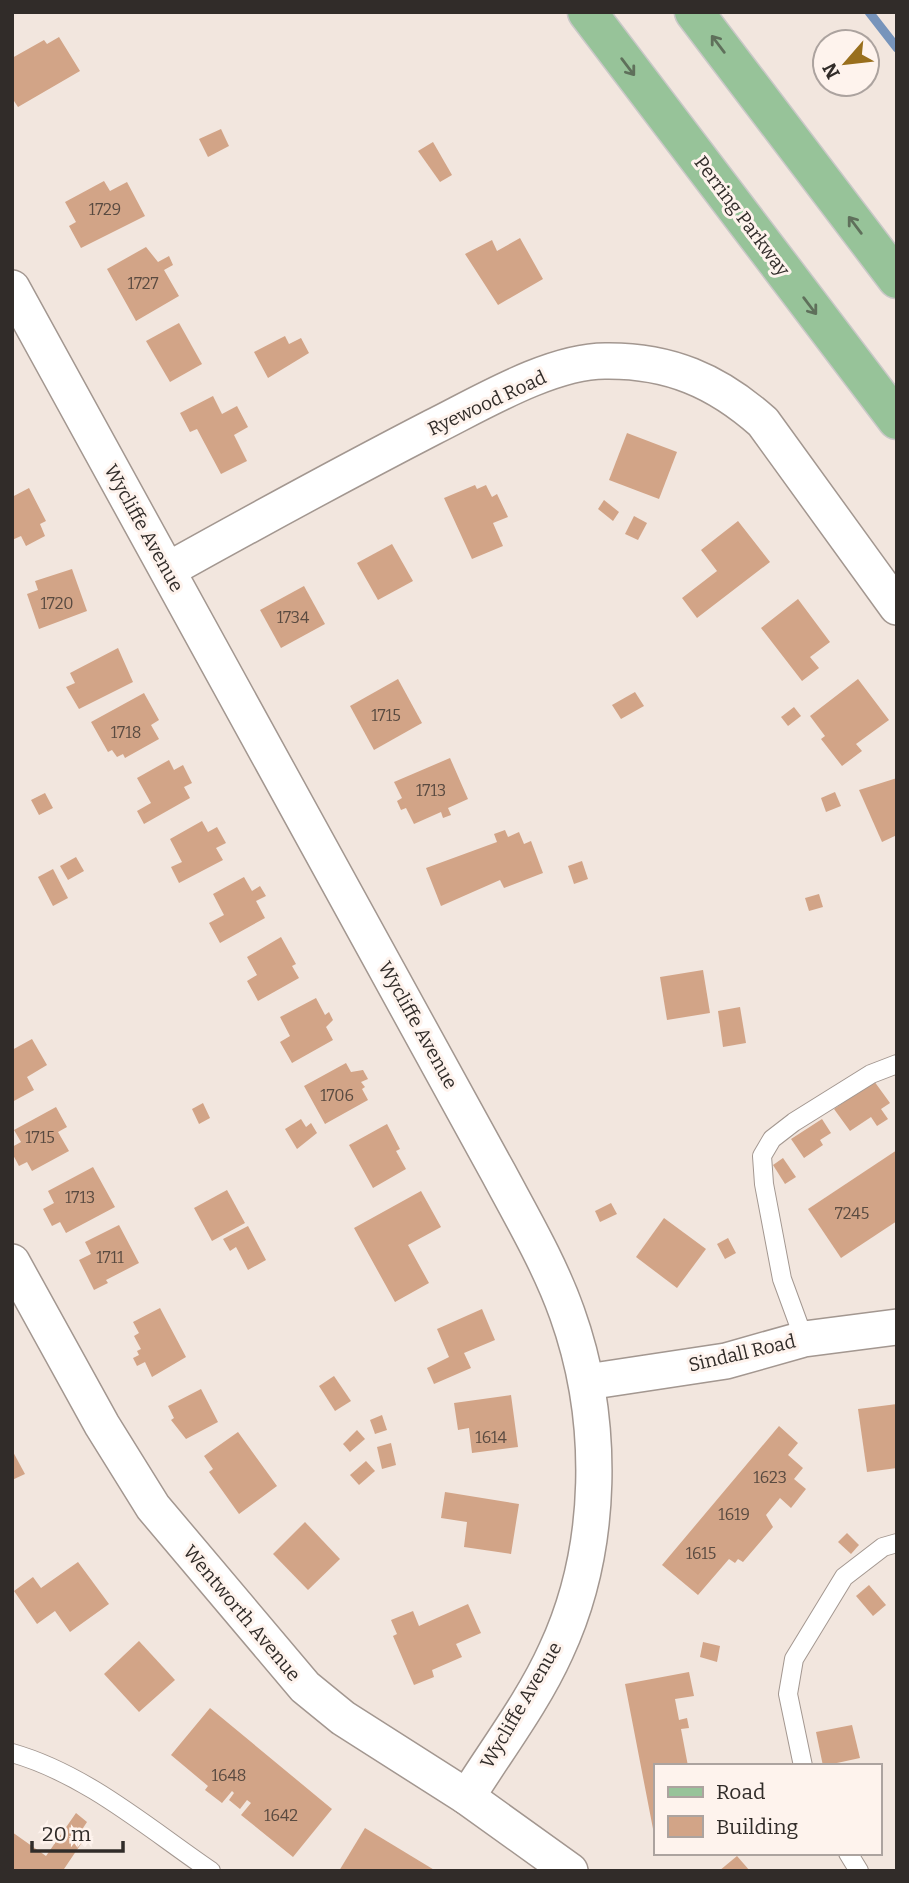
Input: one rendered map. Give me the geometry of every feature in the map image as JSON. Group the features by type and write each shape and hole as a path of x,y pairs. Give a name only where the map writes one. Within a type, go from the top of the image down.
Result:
{"main road":[{"name":"Perring Parkway","path":"587,12 897,420"},
{"path":"694,12 897,279"}],"street":[{"name":"Wycliffe Avenue","path":"12,288 529,1231 566,1311 587,1382 592,1420 592,1494 580,1581 556,1651 467,1797"},
{"name":"Ryewood Road","path":"167,570 320,485 492,397 556,371 603,361 653,365 699,377 735,397 763,422 897,607"},
{"name":"Wentworth Avenue","path":"12,1262 102,1425 153,1507 305,1687 385,1747 467,1797 570,1871"},
{"name":"Sindall Road","path":"587,1382 726,1361 804,1339 897,1327"}],"lane":[{"path":"804,1339 782,1279 764,1184 762,1156 772,1139 794,1122 871,1074 897,1064"},
{"path":"803,1764 788,1694 794,1659 844,1577 883,1547 897,1543"},
{"path":"12,1753 44,1762 69,1775 211,1871"},
{"path":"849,1855 859,1871"}],"building":[{"path":"59,37 80,71 18,107 12,98 12,58 44,40 47,44"},
{"path":"221,129 229,146 208,157 199,139"},
{"path":"433,142 452,175 440,182 418,151"},
{"path":"104,181 110,191 127,182 145,216 81,248 69,226 76,222 65,202"},
{"path":"520,238 543,279 498,305 465,254 492,240 497,251"},
{"path":"146,247 158,262 169,256 173,265 164,270 179,296 136,321 107,269"},
{"path":"179,323 202,364 170,382 146,341"},
{"path":"285,336 289,344 301,338 309,353 268,378 254,352"},
{"path":"213,396 222,414 237,406 248,427 234,435 247,461 221,474 197,429 190,432 180,413"},
{"path":"627,433 677,452 659,499 609,480"},
{"path":"475,485 477,489 486,485 492,497 497,494 508,517 493,523 503,546 472,559 444,498"},
{"path":"29,488 46,521 40,524 45,536 26,546 21,536 12,540 12,497"},
{"path":"604,500 619,512 613,521 598,509"},
{"path":"634,516 647,523 638,540 625,534"},
{"path":"738,521 770,562 697,618 682,598 717,571 701,550"},
{"path":"392,544 413,581 378,600 357,563"},
{"path":"72,569 87,611 39,629 27,594 38,590 35,581"},
{"path":"304,586 325,624 281,648 260,610"},
{"path":"798,599 830,642 810,657 819,668 802,681 761,628"},
{"path":"118,648 133,682 79,709 66,687 75,683 70,673"},
{"path":"398,679 422,723 374,750 350,706"},
{"path":"858,679 889,720 856,744 862,751 842,766 821,739 825,736 810,716"},
{"path":"635,692 644,706 621,719 612,705"},
{"path":"144,693 159,720 151,725 159,739 125,758 123,754 117,757 112,750 108,752 91,722"},
{"path":"794,707 801,716 788,726 781,717"},
{"path":"450,758 468,799 448,808 451,815 443,818 441,812 414,824 406,808 401,810 397,801 402,798 394,782"},
{"path":"169,760 174,770 183,765 192,783 184,787 190,798 144,824 137,811 151,803 137,778"},
{"path":"897,778 897,835 882,842 859,790"},
{"path":"835,792 841,806 826,812 821,798"},
{"path":"45,793 53,808 39,815 31,800"},
{"path":"202,821 208,832 217,827 226,843 216,848 223,860 179,883 171,867 182,862 170,839"},
{"path":"505,830 508,837 519,832 524,844 531,841 543,873 504,888 500,880 441,906 426,868 497,842 494,834"},
{"path":"76,857 84,871 68,880 60,866"},
{"path":"582,861 588,879 574,884 568,866"},
{"path":"53,869 68,898 53,906 38,877"},
{"path":"244,877 252,891 260,886 266,896 256,901 265,918 220,943 209,923 224,915 213,894"},
{"path":"819,894 823,907 809,911 805,898"},
{"path":"281,937 296,964 292,966 299,978 258,1001 247,981 257,975 247,957"},
{"path":"703,970 710,1013 667,1020 660,977"},
{"path":"316,998 325,1015 329,1012 333,1020 326,1027 333,1040 292,1063 280,1042 290,1036 280,1017"},
{"path":"740,1007 746,1043 723,1047 718,1011"},
{"path":"32,1039 47,1065 27,1077 34,1090 12,1102 12,1050"},
{"path":"346,1063 351,1072 363,1070 368,1079 361,1082 365,1087 362,1089 368,1100 325,1124 304,1086"},
{"path":"874,1081 890,1103 881,1109 888,1119 877,1126 871,1117 850,1131 834,1109"},
{"path":"203,1103 210,1118 199,1124 192,1109"},
{"path":"56,1107 67,1127 58,1132 69,1151 32,1171 27,1162 19,1166 12,1147 21,1142 14,1130"},
{"path":"301,1119 306,1127 311,1123 317,1133 297,1149 285,1129"},
{"path":"822,1119 831,1133 820,1140 823,1145 804,1158 791,1139"},
{"path":"387,1124 400,1149 396,1151 406,1169 373,1188 349,1145"},
{"path":"897,1150 897,1221 841,1258 808,1209"},
{"path":"783,1158 796,1177 785,1184 773,1165"},
{"path":"93,1167 115,1207 66,1233 60,1222 52,1226 43,1209 54,1203 48,1191"},
{"path":"227,1190 245,1223 212,1241 194,1208"},
{"path":"421,1191 441,1227 408,1245 429,1283 395,1302 354,1228"},
{"path":"611,1203 617,1214 600,1222 595,1211"},
{"path":"664,1218 706,1249 677,1288 636,1257"},
{"path":"119,1225 139,1263 106,1280 108,1283 94,1290 79,1260 91,1254 85,1242"},
{"path":"248,1226 266,1260 248,1270 236,1247 230,1251 223,1239"},
{"path":"728,1238 736,1253 725,1259 717,1244"},
{"path":"160,1308 186,1357 152,1377 145,1362 137,1366 133,1358 139,1355 137,1351 141,1349 134,1336 139,1333 133,1322"},
{"path":"482,1309 495,1340 464,1353 471,1368 434,1384 427,1368 449,1357 437,1329"},
{"path":"334,1376 351,1401 335,1411 319,1386"},
{"path":"201,1389 218,1422 186,1439 171,1420 174,1418 168,1406"},
{"path":"511,1395 518,1447 472,1453 469,1428 458,1430 454,1403"},
{"path":"897,1404 897,1468 867,1472 858,1409"},
{"path":"382,1415 387,1430 375,1434 370,1420"},
{"path":"779,1426 798,1443 788,1455 803,1468 794,1479 806,1489 791,1508 780,1498 766,1515 773,1527 743,1562 738,1559 735,1563 729,1559 698,1595 662,1565"},
{"path":"357,1430 365,1439 350,1452 343,1444"},
{"path":"238,1432 277,1486 239,1514 209,1472 213,1469 204,1456"},
{"path":"391,1443 396,1465 382,1469 377,1447"},
{"path":"12,1450 25,1474 12,1480"},
{"path":"366,1461 375,1471 359,1485 350,1475"},
{"path":"445,1492 519,1504 511,1554 464,1547 467,1522 441,1518"},
{"path":"305,1522 340,1559 308,1590 273,1554"},
{"path":"847,1533 859,1545 851,1554 838,1542"},
{"path":"78,1562 109,1604 70,1632 55,1611 37,1624 14,1591 33,1577 41,1588"},
{"path":"869,1585 886,1605 873,1616 856,1596"},
{"path":"468,1604 481,1633 456,1644 462,1657 432,1670 434,1677 414,1685 393,1636 397,1634 391,1620 413,1611 419,1626"},
{"path":"139,1641 175,1680 139,1712 104,1674"},
{"path":"703,1642 720,1646 717,1662 700,1657"},
{"path":"689,1672 694,1696 675,1699 679,1720 687,1718 689,1728 681,1729 688,1764 654,1764 654,1834 625,1684"},
{"path":"210,1708 332,1809 293,1857 241,1815 251,1803 247,1800 240,1809 229,1800 234,1793 232,1791 222,1803 205,1790 208,1786 171,1755"},
{"path":"852,1725 860,1758 823,1764 816,1732"},
{"path":"76,1813 87,1822 83,1828 89,1832 64,1869 67,1871 12,1871 12,1832 46,1856"},
{"path":"365,1828 436,1871 339,1871"},
{"path":"737,1856 750,1871 719,1871"}],"waterway":[{"path":"869,12 897,48"}]}
